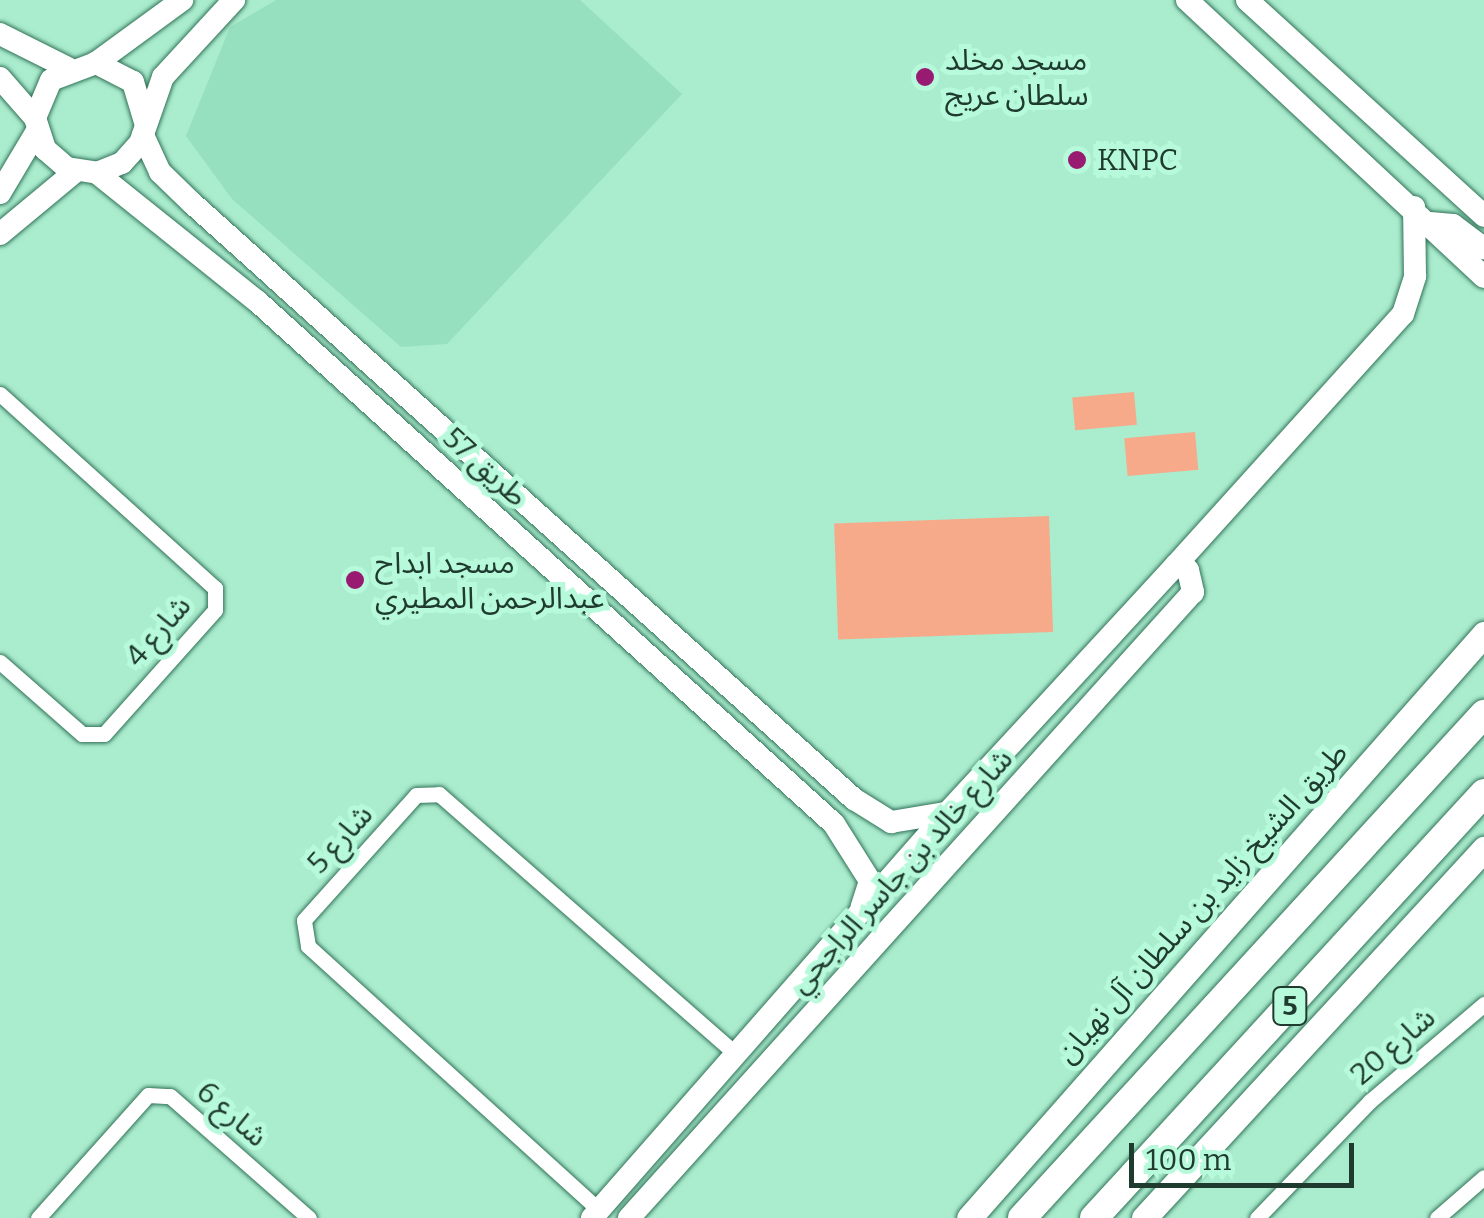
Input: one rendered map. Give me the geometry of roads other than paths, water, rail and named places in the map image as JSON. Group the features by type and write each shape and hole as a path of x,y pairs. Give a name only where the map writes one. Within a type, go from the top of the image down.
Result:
{"highway":[{"name":"5","path":"1022,1218 1484,714"},
{"name":"5","path":"1094,1218 1484,793"}],"main road":[{"name":"طريق الشيخ زايد بن سلطان آل نهيان","path":"969,1218 1484,634"},
{"path":"1337,804 1484,652"},
{"path":"1144,1218 1484,848"}],"street":[{"path":"0,193 36,124 44,88 68,68 96,63 182,0"},
{"path":"0,234 86,172 122,163 144,128 163,77 234,0"},
{"path":"1186,0 1422,215 1484,277"},
{"path":"1248,0 1484,216"},
{"path":"0,34 68,68"},
{"path":"96,63 133,82 144,128"},
{"path":"0,78 36,124 51,156 86,172"},
{"name":"طريق 57","path":"144,128 160,172 854,799 890,822 949,811"},
{"name":"طريق 57","path":"86,172 233,280 834,824 870,881 857,919"},
{"path":"1422,215 1453,226 1484,248"},
{"name":"شارع خالد بن جاسر الراجحي","path":"596,1214 949,811 1403,314 1415,276 1422,215"},
{"path":"233,280 252,257"},
{"path":"258,302 260,288 279,280"},
{"name":"شارع 4","path":"0,394 215,588 215,610 104,734 82,734 0,662"},
{"name":"شارع خالد بن جاسر الراجحي","path":"629,1218 1193,592 1192,574 1176,565"},
{"name":"شارع 5","path":"596,1214 308,946 304,920 316,906 416,795 439,794 737,1055"},
{"path":"834,824 855,815 854,799"},
{"name":"شارع 20","path":"1257,1218 1370,1101 1484,1004"},
{"name":"شارع 6","path":"38,1218 148,1095 170,1096 309,1218"},
{"path":"1437,1218 1484,1176"}],"place":[{"name":"مسجد مخلد سلطان عريج","path":"925,77"},
{"name":"KNPC","path":"1077,160"},
{"name":"مسجد ابداح عبدالرحمن المطيري","path":"355,580"}]}
